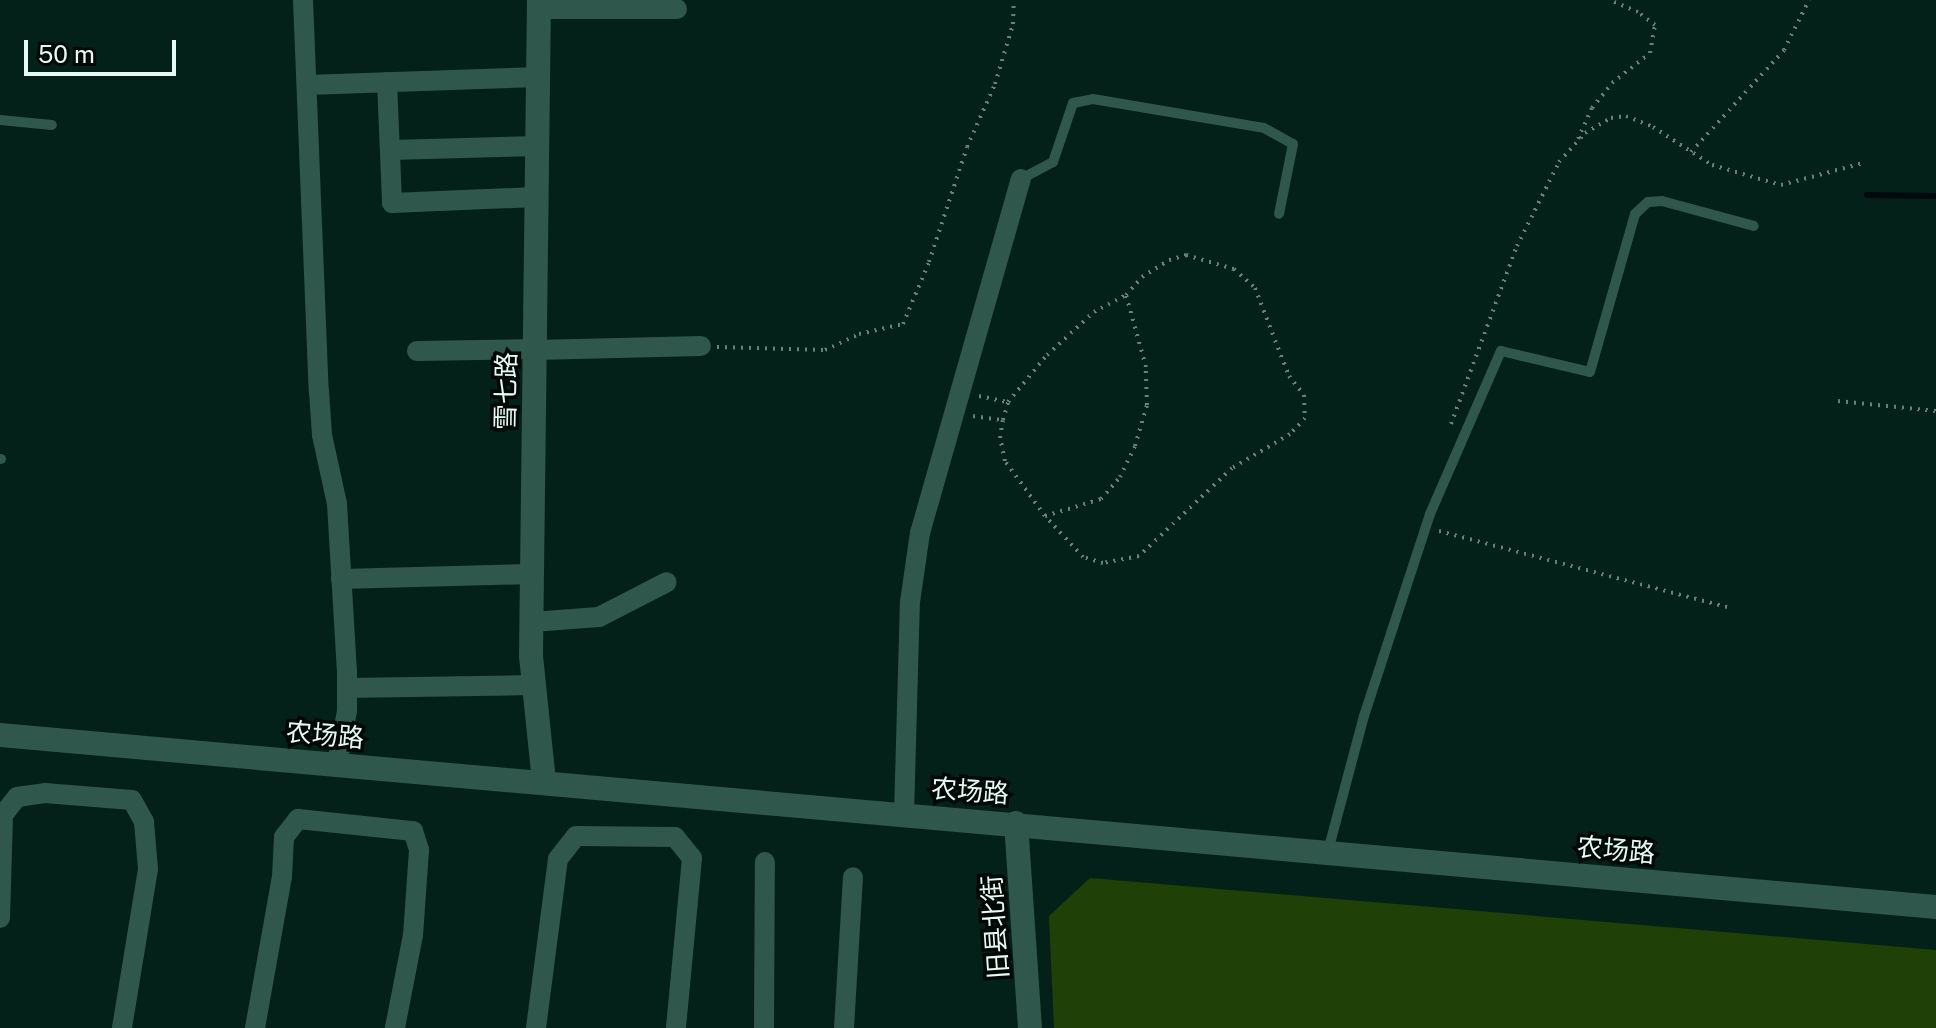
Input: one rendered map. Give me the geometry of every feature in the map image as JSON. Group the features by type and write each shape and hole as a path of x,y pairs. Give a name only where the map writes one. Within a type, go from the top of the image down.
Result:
{"street":[{"path":"303,0 322,435 337,504 347,688 347,711 337,764"},
{"path":"539,5 677,9"},
{"name":"雪七路","path":"539,5 532,622 534,685 544,782"},
{"path":"307,85 538,77"},
{"path":"387,82 392,203 537,197"},
{"path":"390,150 537,146"},
{"path":"904,814 910,602 920,533 1021,179"},
{"path":"417,351 701,346"},
{"path":"341,579 532,574"},
{"path":"532,622 599,617 667,582"},
{"path":"347,688 534,685"},
{"name":"农场路","path":"0,735 1936,907"},
{"path":"0,918 3,815 17,797 45,793 132,800 144,822 148,869 122,1028"},
{"path":"255,1028 282,877 284,837 298,819 413,831 419,850 413,935 395,1028"},
{"name":"旧县北街","path":"1016,823 1030,1028"},
{"path":"536,1028 558,859 576,836 675,837 692,858 676,1028"},
{"path":"764,1028 765,862"},
{"path":"844,1028 853,877"}],"lane":[{"path":"1021,179 1053,162 1073,103 1093,99 1264,128 1293,144 1279,214"},
{"path":"0,120 52,125"},
{"path":"1328,853 1364,716 1425,528 1501,351 1590,372 1635,214 1648,202 1662,201 1754,226"}],"path":[{"path":"701,346 825,350 859,334 903,324 929,262 967,147 995,84 1013,24 1014,0"},
{"path":"1691,152 1784,50 1809,0"},
{"path":"1575,144 1592,108 1612,83 1650,53 1655,25 1638,12 1614,2"},
{"path":"1450,426 1517,246 1559,162 1585,133 1611,118 1626,116 1653,127 1712,165 1781,185 1863,163"},
{"path":"1186,255 1234,269 1255,288 1289,376 1304,395 1305,418 1290,434 1232,468 1139,556 1103,563 1083,557 1045,516 1005,461 1000,438 1008,402 1047,355 1094,312 1126,295 1142,277 1169,260 1186,255"},
{"path":"1045,516 1101,499 1120,477 1135,446 1147,405 1146,367 1126,295"},
{"path":"960,392 1008,402"},
{"path":"1838,401 1936,411"},
{"path":"954,413 1003,420"},
{"path":"1425,528 1727,607"}],"green space":[{"path":"1090,878 1936,950 1936,1028 1054,1028 1049,916"}],"waterway":[{"path":"1867,195 1936,196"}]}
